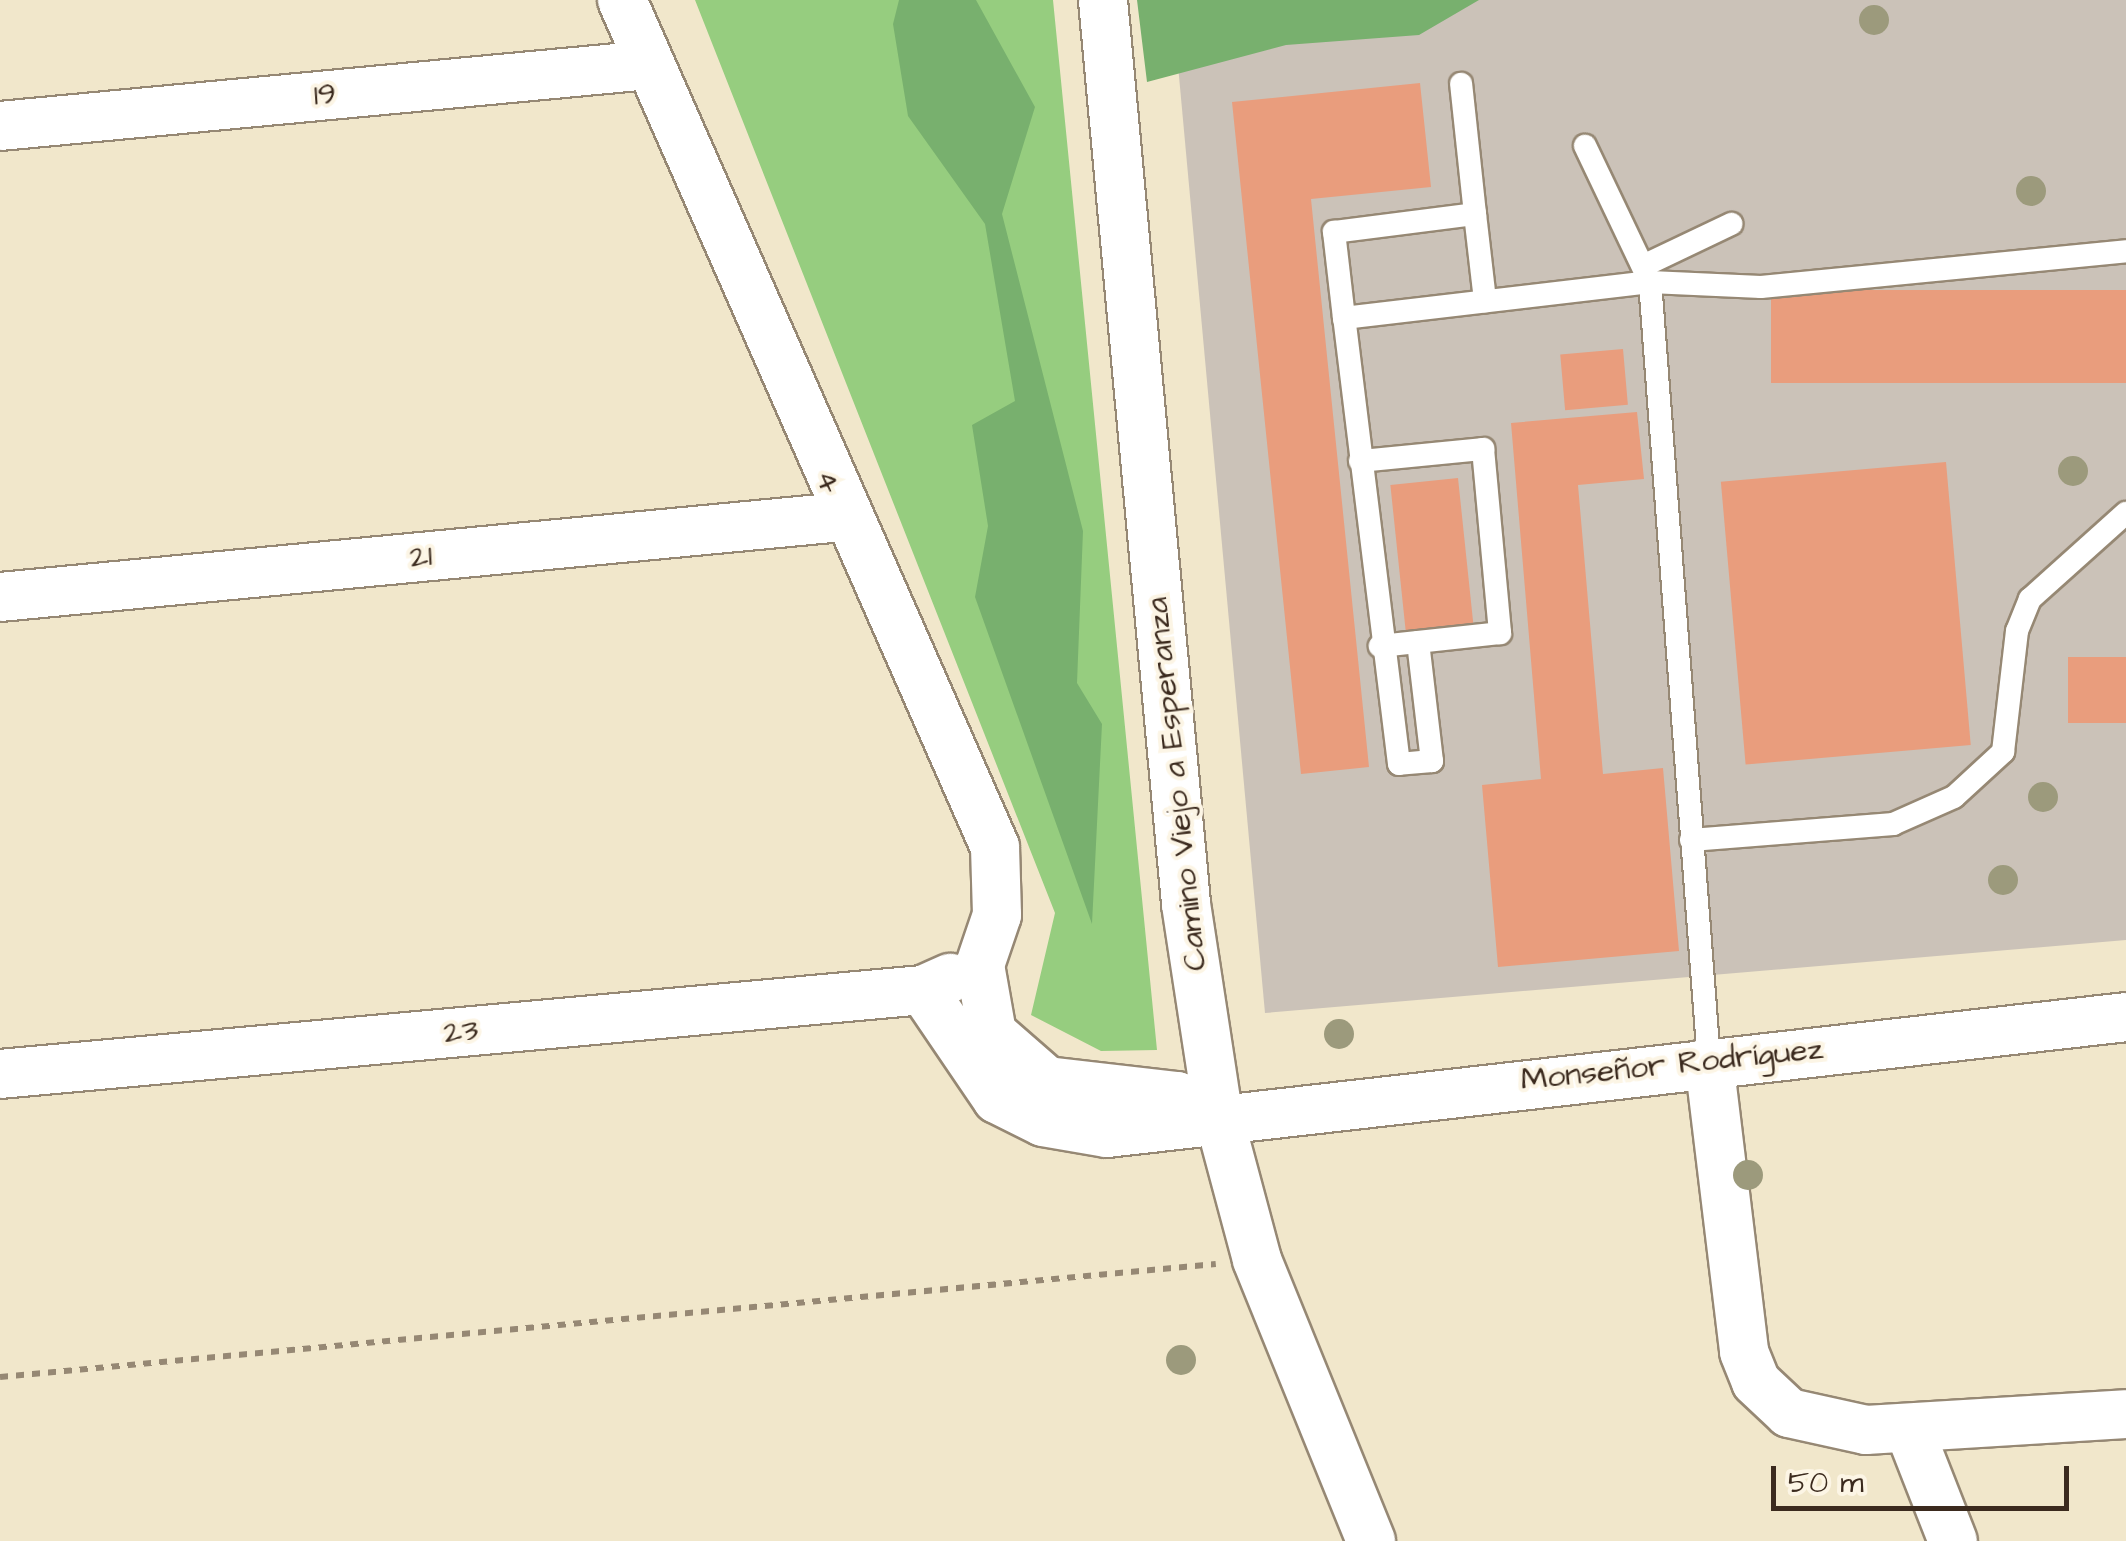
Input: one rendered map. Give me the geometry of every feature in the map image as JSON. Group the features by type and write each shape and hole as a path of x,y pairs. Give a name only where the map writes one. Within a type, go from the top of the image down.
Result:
{"street":[{"name":"4","path":"622,0 842,517 995,847 997,916 958,996"},
{"name":"Camino Viejo a Esperanza","path":"1103,0 1186,904 1218,1114 1257,1260 1370,1541"},
{"name":"19","path":"0,126 650,64"},
{"name":"21","path":"0,597 842,517"},
{"path":"958,996 1005,1050 1047,1081 1177,1096 1218,1114"},
{"name":"23","path":"0,1074 958,996"},
{"name":"Monseñor Rodríguez","path":"1218,1114 2126,1018"},
{"path":"1709,1061 1736,1304 1756,1382 1804,1418 1909,1428 2126,1414"},
{"path":"1909,1428 1953,1541"}],"lane":[{"path":"1461,84 1485,302"},
{"path":"1585,146 1646,274 1709,1061"},
{"path":"1418,642 1432,762 1399,764 1380,646 1334,232 1475,214"},
{"path":"1646,274 1731,224"},
{"path":"1344,318 1485,302 1646,274 1762,287 2126,251"},
{"path":"1360,461 1483,449 1500,634 1380,646"},
{"path":"1691,840 1892,824 1954,796 2003,752 2017,630 2030,600 2126,513"}],"path":[{"path":"0,1377 1257,1260"}],"shaded area":[{"path":"1172,0 2126,0 2126,940 1265,1013"}],"green space":[{"path":"695,0 1053,0 1157,1050 1101,1051 1031,1015 1055,913"},
{"path":"899,0 976,0 1035,107 1002,214 1083,531 1077,683 1102,724 1092,924 975,597 988,526 972,425 1015,401 985,224 908,116 893,24"},
{"path":"1137,0 1479,0 1419,35 1286,45 1147,82"}],"building":[{"path":"1420,83 1431,187 1311,199 1369,767 1301,774 1232,102"},
{"path":"1771,290 2126,290 2126,383 1771,383"},
{"path":"1623,349 1628,405 1565,410 1560,354"},
{"path":"1637,412 1644,479 1578,485 1603,774 1663,768 1679,951 1498,967 1482,785 1541,779 1511,423"},
{"path":"1946,462 1971,745 1746,765 1721,482"},
{"path":"1458,478 1473,624 1406,631 1390,485"},
{"path":"2068,657 2126,657 2126,723 2068,723"}]}
